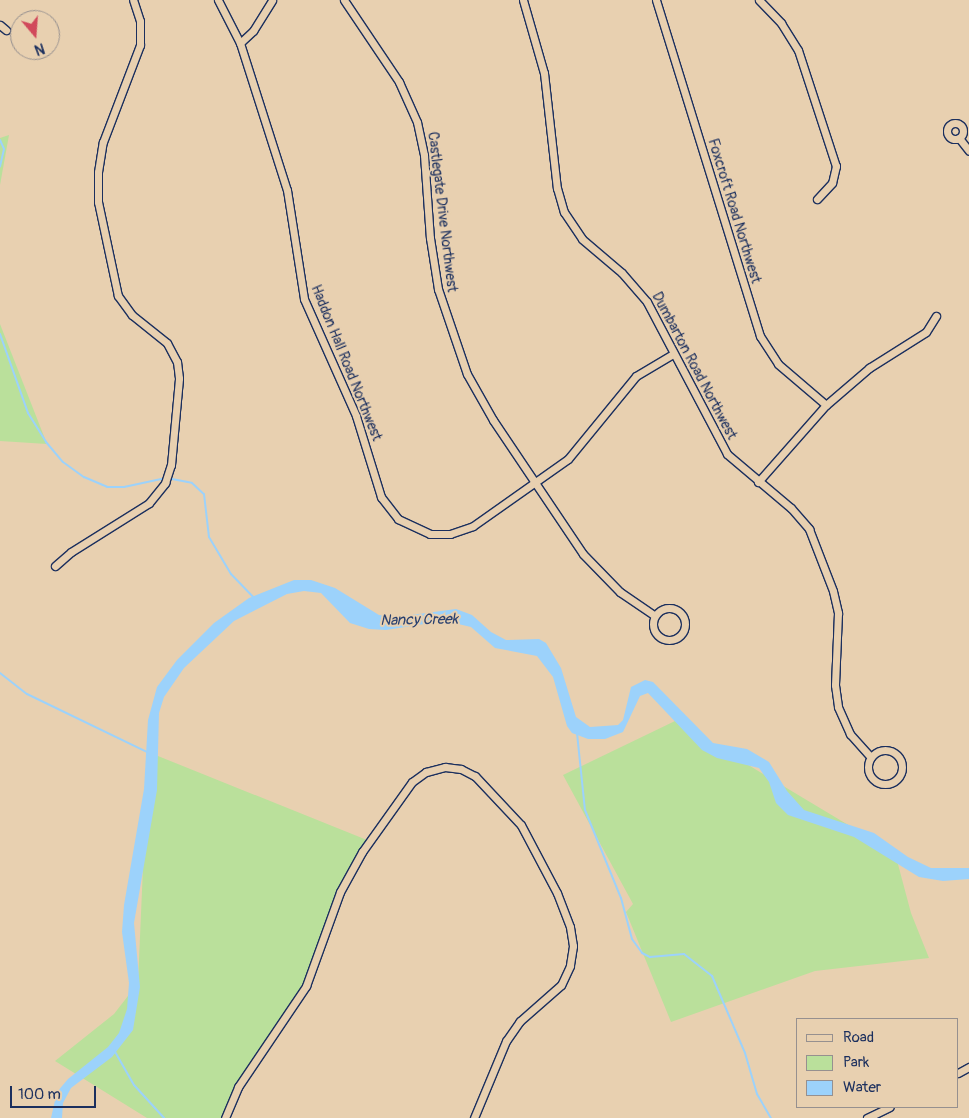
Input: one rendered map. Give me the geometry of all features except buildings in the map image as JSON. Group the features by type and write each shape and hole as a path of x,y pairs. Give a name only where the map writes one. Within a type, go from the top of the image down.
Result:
{"street":[{"path":"55,566 71,552 149,503 165,483 171,465 179,378 177,362 167,343 132,315 118,296 98,202 98,172 103,142 140,45 140,21 133,0"},
{"name":"Haddon Hall Road Northwest","path":"218,0 240,43 286,190 304,299 356,416 386,505 398,519 413,528 430,534 450,534 473,526 535,484 576,451 636,376 673,354"},
{"path":"240,43 253,31 272,0"},
{"name":"Castlegate Drive Northwest","path":"344,0 399,82 417,122 424,155 434,270 455,346 482,402 535,484 592,565 620,592 655,616"},
{"name":"Dumbarton Road Northwest","path":"523,0 544,73 558,188 564,212 582,239 640,292 692,386 720,444 758,482 798,516 816,544 838,613 835,686 838,707 850,734 871,757"},
{"name":"Foxcroft Road Northwest","path":"656,0 760,336 778,364 826,405"},
{"path":"759,0 781,23 798,50 836,166 832,183 816,199"},
{"path":"960,138 969,151"},
{"path":"758,482 826,405 869,368 926,332 936,316"},
{"path":"662,609 677,610 686,622 683,632 675,639 659,636 653,626 655,616 662,609"},
{"path":"886,750 897,754 903,764 901,775 893,783 876,782 869,773 871,757 886,750"},
{"path":"225,1118 238,1087 306,986 340,892 362,852 412,782 426,772 445,767 461,769 475,776 521,825 557,893 570,927 573,946 570,966 561,984 520,1021 506,1041 474,1118"},
{"path":"867,1118 888,1108"}],"green space":[{"path":"9,135 0,185 0,138"},
{"path":"0,324 47,444 0,441"},
{"path":"675,721 895,853 911,913 929,958 815,971 671,1022 626,912 633,904 563,775"},
{"path":"148,752 367,840 341,885 320,956 257,1066 224,1110 225,1118 147,1118 55,1061 114,1014 138,983"}],"water":[{"name":"Nancy Creek","path":"294,580 311,580 335,588 379,615 396,617 456,609 472,615 491,632 506,640 539,639 546,643 561,668 576,717 590,727 618,725 623,720 631,687 645,680 653,682 713,743 747,749 769,762 787,791 804,810 874,833 908,857 931,868 969,868 969,879 943,881 919,877 854,837 788,815 776,803 769,782 759,768 717,758 702,750 648,693 640,696 623,732 605,739 588,739 572,733 567,726 553,677 537,656 495,648 471,627 454,623 437,622 386,630 369,629 350,623 321,593 304,591 287,594 234,621 184,668 164,697 159,713 157,790 134,923 140,987 133,1030 112,1057 71,1088 63,1103 62,1118 51,1118 57,1092 68,1079 108,1047 119,1033 127,1009 129,983 122,932 124,905 144,789 148,720 157,687 177,660 214,623 249,598"}],"waterway":[{"path":"0,140 4,149 0,167"},
{"path":"0,334 28,413 46,442 63,462 84,477 107,487 124,487 161,479"},
{"path":"172,479 192,483 204,494 209,537 231,574 254,598"},
{"path":"0,673 27,694 147,752"},
{"path":"577,733 585,810 621,898 632,939 642,953 650,957 684,954 712,976 745,1053 757,1094 771,1118"},
{"path":"114,1050 134,1085 164,1118"}]}
